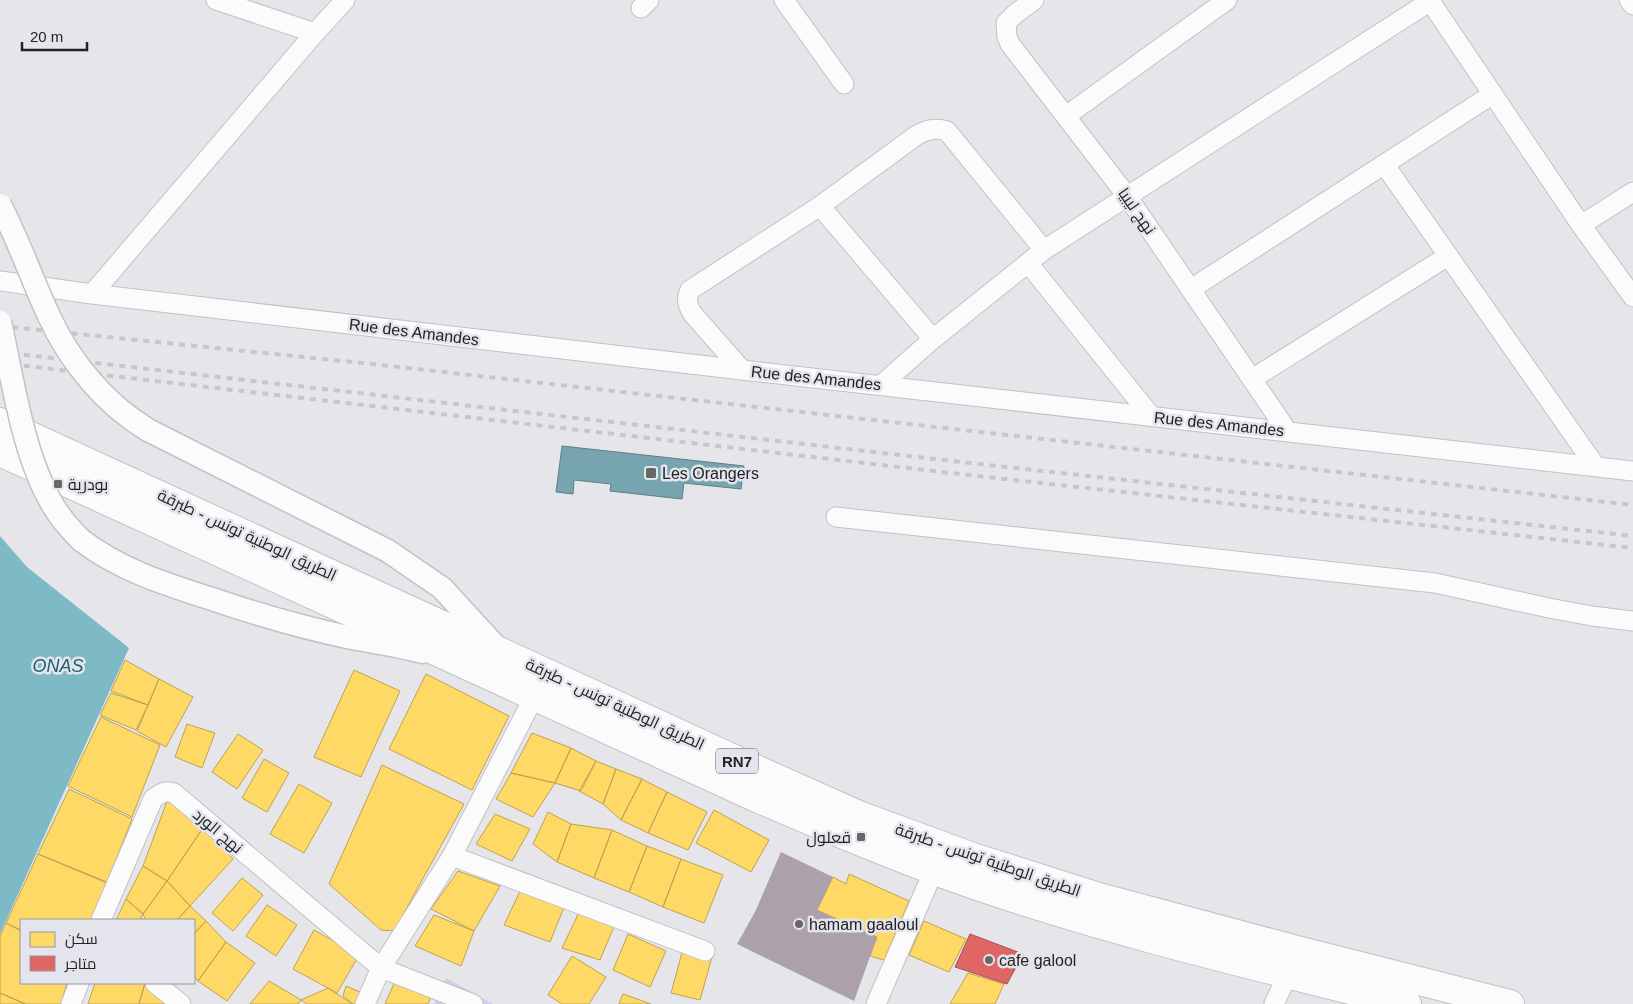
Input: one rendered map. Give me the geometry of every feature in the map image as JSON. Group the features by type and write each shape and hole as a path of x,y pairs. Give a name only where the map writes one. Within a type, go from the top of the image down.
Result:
{"main road":[{"name":"الطريق الوطنية تونس - طبرقة","path":"0,422 861,816 973,857 1098,898 1294,950 1510,1004"},
{"name":"الطريق الوطنية تونس - طبرقة","path":"0,452 759,799 853,839 966,882 1091,922 1407,1004"}],"street":[{"path":"216,0 315,32"},
{"path":"92,294 315,32 345,0"},
{"path":"784,0 844,84"},
{"name":"نهج ليبيا","path":"1034,0 1010,7 1006,23 1007,37 1010,44 1127,196 1288,432"},
{"path":"1066,116 1227,0"},
{"path":"881,385 933,338 1044,250 1431,0 1581,225 1633,298"},
{"path":"1629,0 1633,5"},
{"path":"1191,289 1493,94"},
{"path":"742,370 692,313 687,297 690,290 820,206 917,135 929,129 940,128 947,130 1044,250"},
{"path":"1384,164 1596,467"},
{"path":"1581,225 1633,192"},
{"path":"0,205 50,318 69,352 80,368 114,406 148,430 388,551 442,588 501,652"},
{"path":"820,206 933,338"},
{"path":"1252,379 1448,256"},
{"path":"1028,263 1152,416"},
{"name":"Rue des Amandes","path":"0,281 92,294 742,370 1633,471"},
{"path":"0,322 22,422 38,476 53,506 64,522 81,540 130,571 268,618 346,637 417,651 465,664"},
{"path":"836,516 1435,583 1549,608 1633,621"},
{"path":"365,1004 382,968 452,856 535,695"},
{"name":"نهج الورد","path":"101,919 153,799 162,792 168,791 174,794 382,968"},
{"path":"452,856 705,951"},
{"path":"876,1004 934,870"},
{"path":"382,968 473,1004"},
{"path":"1274,1004 1288,974"},
{"path":"71,1004 79,984"},
{"path":"156,984 181,1004"}],"shaded area":[{"path":"446,978 493,1004 434,1004"}],"water":[{"name":"ONAS","path":"0,536 27,567 129,648 0,934"}],"building: سكن":[{"path":"125,660 159,679 148,705 111,691"},
{"path":"354,670 400,691 361,777 314,757"},
{"path":"426,674 509,716 472,790 389,749"},
{"path":"159,679 193,697 166,747 137,731"},
{"path":"111,693 148,705 136,730 100,715"},
{"path":"101,717 160,745 132,817 68,786"},
{"path":"187,724 215,733 202,768 175,757"},
{"path":"532,733 571,748 555,783 511,773"},
{"path":"238,734 263,750 237,789 212,772"},
{"path":"571,748 596,761 581,791 555,783"},
{"path":"264,759 289,773 267,812 242,798"},
{"path":"596,761 616,769 603,804 579,791"},
{"path":"382,765 464,804 394,931 381,930 329,884"},
{"path":"616,769 642,779 621,820 603,804"},
{"path":"511,773 555,783 533,817 496,799"},
{"path":"642,779 667,792 648,833 621,820"},
{"path":"299,784 332,803 304,853 270,834"},
{"path":"69,789 132,819 107,882 38,854"},
{"path":"667,792 707,812 688,850 648,833"},
{"path":"170,793 203,828 167,881 143,866"},
{"path":"714,810 769,840 751,872 696,843"},
{"path":"548,812 571,824 557,862 533,844"},
{"path":"495,814 530,829 512,861 476,844"},
{"path":"571,824 612,830 594,878 557,862"},
{"path":"203,828 233,859 190,906 167,881"},
{"path":"612,830 647,846 629,892 594,878"},
{"path":"647,846 681,859 663,907 629,892"},
{"path":"38,854 107,883 91,919 20,919 20,930 6,923"},
{"path":"681,859 723,875 704,923 663,907"},
{"path":"143,866 167,881 143,914 126,899"},
{"path":"458,871 500,886 474,931 431,909"},
{"path":"849,874 909,901 884,960 870,956 877,937 817,910 833,877 846,884"},
{"path":"242,878 263,895 233,931 212,913"},
{"path":"167,881 190,906 178,919 146,919 143,914"},
{"path":"522,887 565,905 550,942 504,925"},
{"path":"126,899 143,914 140,919 116,919"},
{"path":"267,905 297,925 276,956 246,936"},
{"path":"190,906 206,921 195,933 195,919 178,919"},
{"path":"582,906 615,924 600,960 562,948"},
{"path":"434,915 474,931 461,966 415,946"},
{"path":"206,921 226,942 198,981 195,977 195,933"},
{"path":"924,921 966,939 949,972 909,955"},
{"path":"6,923 20,930 20,984 67,984 61,1004 26,1004 0,993 0,936"},
{"path":"314,930 359,955 337,993 293,969"},
{"path":"628,934 666,951 650,987 613,970"},
{"path":"226,942 255,963 227,1001 198,981"},
{"path":"683,949 712,957 700,1000 671,993"},
{"path":"572,956 606,977 589,1004 562,1004 548,995"},
{"path":"968,973 1004,984 995,1004 950,1004"},
{"path":"396,979 431,996 428,1004 385,1004"},
{"path":"269,981 301,1000 298,1004 250,1004"},
{"path":"95,984 145,984 139,1004 88,1004"},
{"path":"145,984 155,984 180,1004 139,1004"},
{"path":"346,986 362,993 358,1004 353,1004 343,996"},
{"path":"328,988 352,1004 307,1004 301,1000"},
{"path":"0,993 25,1004 0,1004"},
{"path":"623,994 651,1004 619,1004"}],"building: متاجر":[{"name":"cafe galool","path":"970,934 1023,954 1007,984 955,967"}],"building: مرافق عامة":[{"name":"Les Orangers","path":"562,446 744,466 741,489 684,483 682,499 610,491 611,484 574,480 573,494 556,492"}],"building: أخرى":[{"name":"hamam gaaloul","path":"781,852 833,877 817,910 877,937 854,1001 737,944 755,912"}],"railway":[{"path":"0,326 372,364 1633,505"},
{"path":"0,352 970,463 1633,536"},
{"path":"0,363 968,475 1633,548"}],"place":[{"name":"Les Orangers","path":"651,473"},
{"name":"بودرية","path":"58,484"},
{"name":"قعلول","path":"861,837"},
{"name":"hamam gaaloul","path":"799,924"},
{"name":"cafe galool","path":"989,960"}]}
